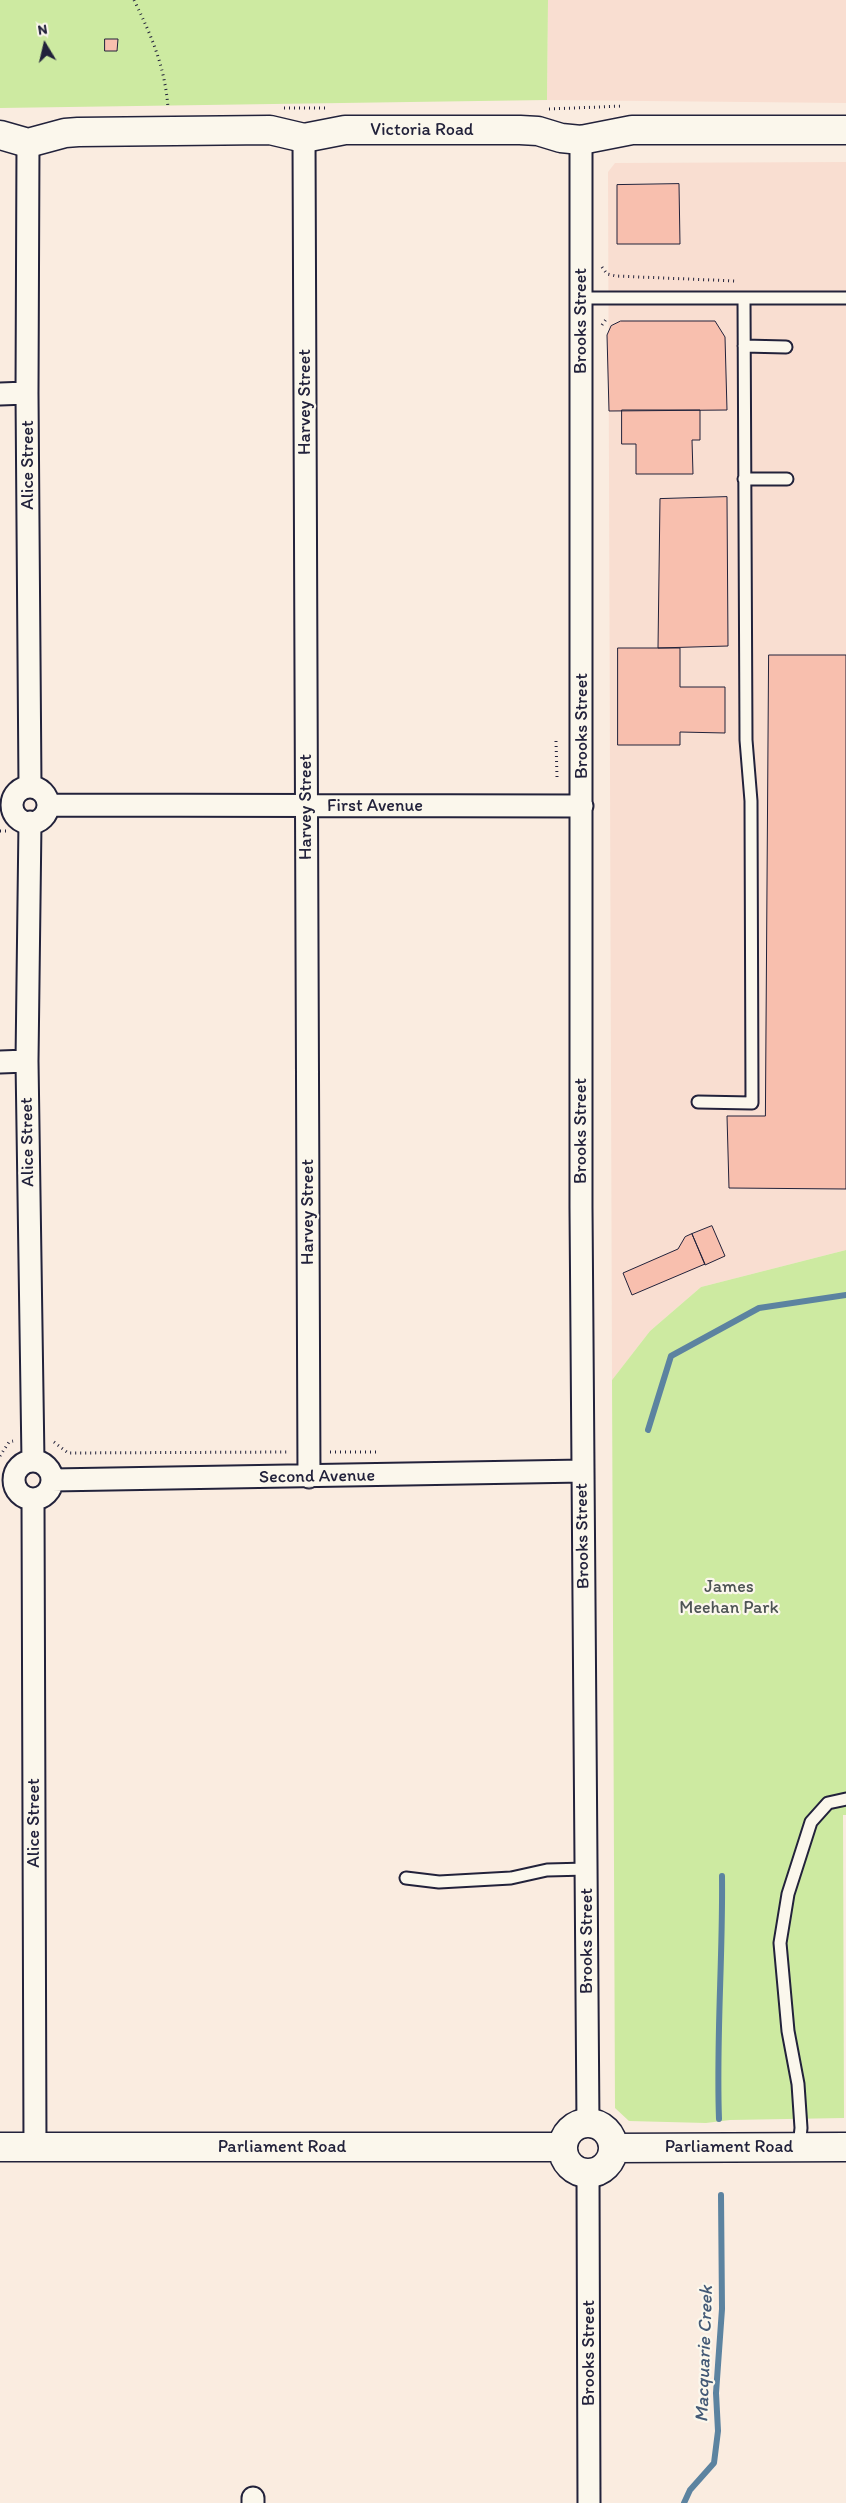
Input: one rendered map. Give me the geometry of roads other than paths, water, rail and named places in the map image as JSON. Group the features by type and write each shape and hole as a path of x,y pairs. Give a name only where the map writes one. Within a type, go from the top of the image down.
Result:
{"street":[{"name":"Victoria Road","path":"0,135 28,142 64,133 78,132 270,130 304,138 346,130 538,131 561,138 582,140 632,130 846,130"},
{"name":"Harvey Street","path":"304,138 309,1477"},
{"name":"Brooks Street","path":"582,140 583,1471 588,2123"},
{"name":"Alice Street","path":"28,142 27,393 30,787"},
{"path":"0,394 27,393"},
{"path":"30,787 43,792 48,805 42,818 22,827 17,817 6,805 18,792 30,787"},
{"name":"First Avenue","path":"48,805 582,806"},
{"name":"Alice Street","path":"22,827 33,1461"},
{"path":"0,1062 27,1062"},
{"path":"33,1461 47,1467 52,1480 47,1494 33,1500 19,1494 7,1480 20,1466 33,1461"},
{"name":"Second Avenue","path":"52,1480 583,1471"},
{"name":"Alice Street","path":"33,1500 35,2146"},
{"path":"588,2123 606,2130 611,2138 611,2158 597,2171 578,2170 570,2165 565,2157 563,2147 565,2138 571,2130 579,2125 588,2123"},
{"name":"Parliament Road","path":"0,2146 563,2147"},
{"name":"Parliament Road","path":"612,2148 846,2147"},
{"name":"Brooks Street","path":"588,2172 590,2503"}],"lane":[{"path":"581,298 846,298"},
{"path":"698,1102 752,1103 751,801 746,740 744,298"},
{"path":"744,346 786,347"},
{"path":"744,479 787,479"},
{"path":"799,2147 801,2128 798,2084 788,2031 780,1944 788,1894 811,1822 828,1803 846,1799"},
{"path":"406,1878 439,1882 512,1878 547,1870 586,1869"}],"waterway":[{"name":"Macquarie Creek","path":"648,1430 671,1356 759,1308 846,1295"},
{"name":"Macquarie Creek","path":"719,2119 718,2058 722,1876"},
{"name":"Macquarie Creek","path":"684,2503 690,2490 714,2463 718,2431 716,2393 722,2309 721,2195"}],"park label":[{"name":"James Meehan Park","path":"729,1597"}]}
